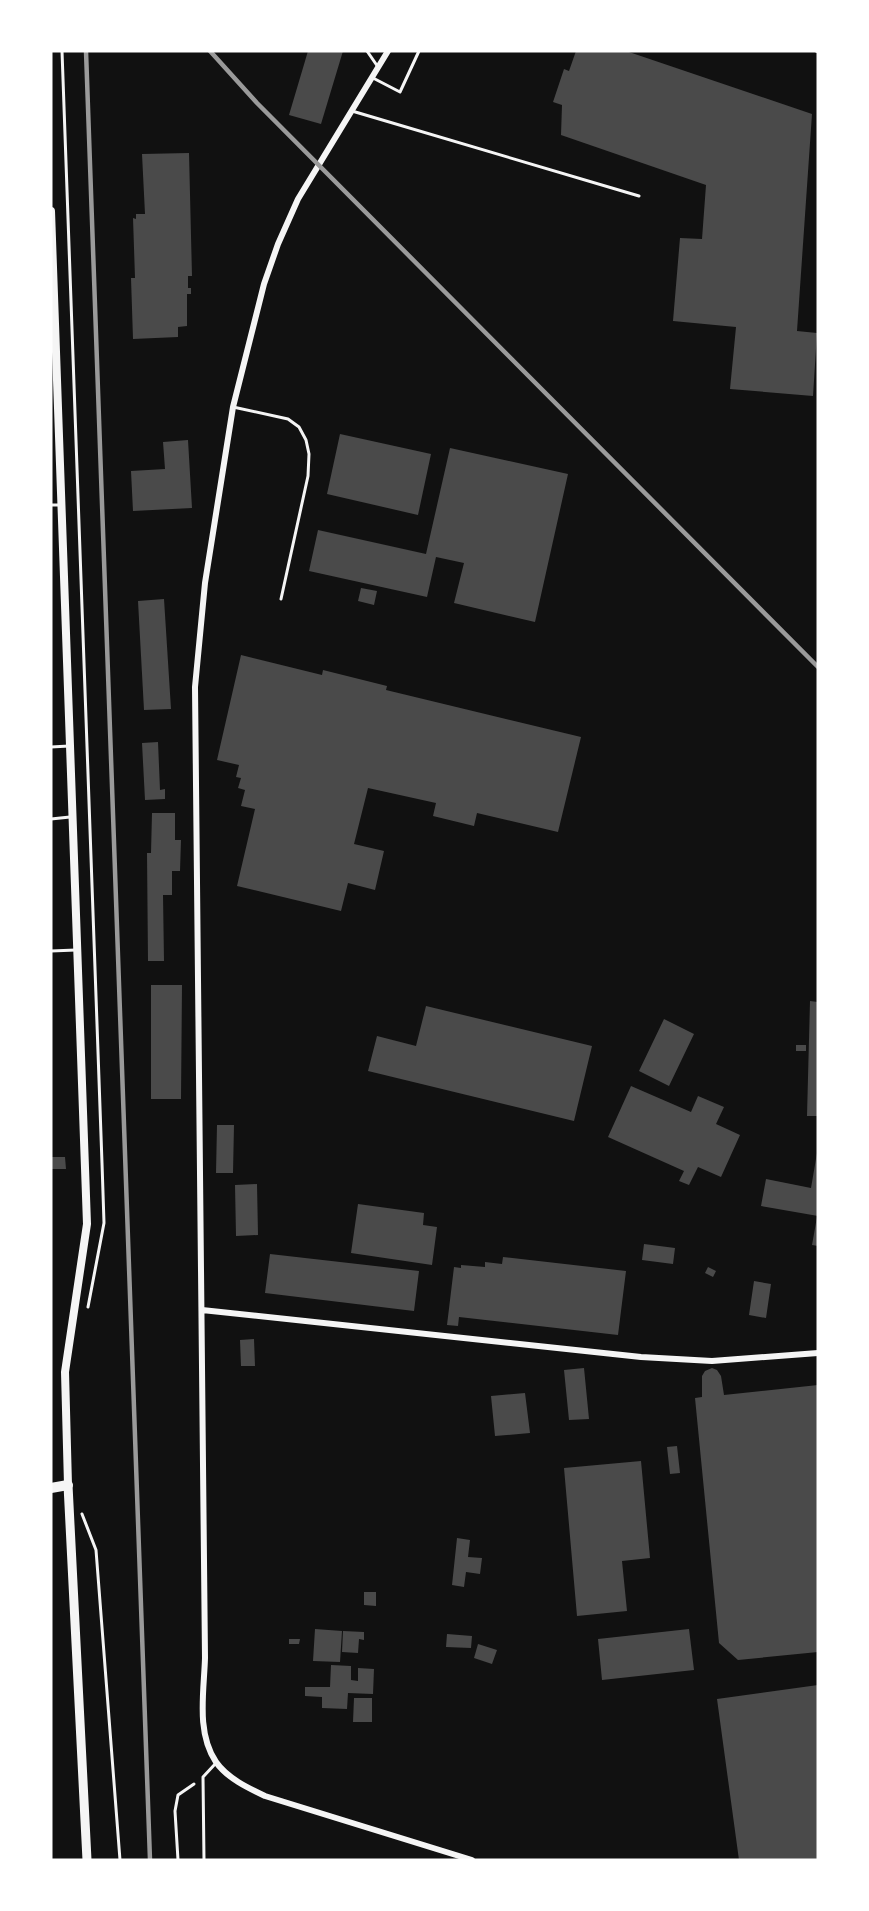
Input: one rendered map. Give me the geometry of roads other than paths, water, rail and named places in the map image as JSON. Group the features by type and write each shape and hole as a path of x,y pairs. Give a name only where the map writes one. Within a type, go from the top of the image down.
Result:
{"highway":[{"path":"51,1488 68,1485"}],"main road":[{"path":"68,1485 87,1860"}],"street":[{"path":"388,51 350,110 298,199 278,244 264,284 233,407 205,583 195,687 205,1646 202,1729 216,1762 237,1782 265,1796 472,1860"},
{"path":"51,211 54,385 62,505 87,1224 65,1372 68,1485"},
{"path":"202,1310 641,1357 712,1361 818,1353"}],"lane":[{"path":"367,51 378,67"},
{"path":"371,77 400,92 419,51"},
{"path":"350,110 639,196"},
{"path":"233,407 288,419 299,427 306,440 309,454 308,476 281,599"},
{"path":"51,505 62,505"},
{"path":"51,747 70,746"},
{"path":"51,819 73,817"},
{"path":"51,951 78,950"},
{"path":"204,1860 203,1777 216,1762"}],"railway":[{"path":"86,51 150,1860"},
{"path":"210,51 257,103 818,667"}]}
